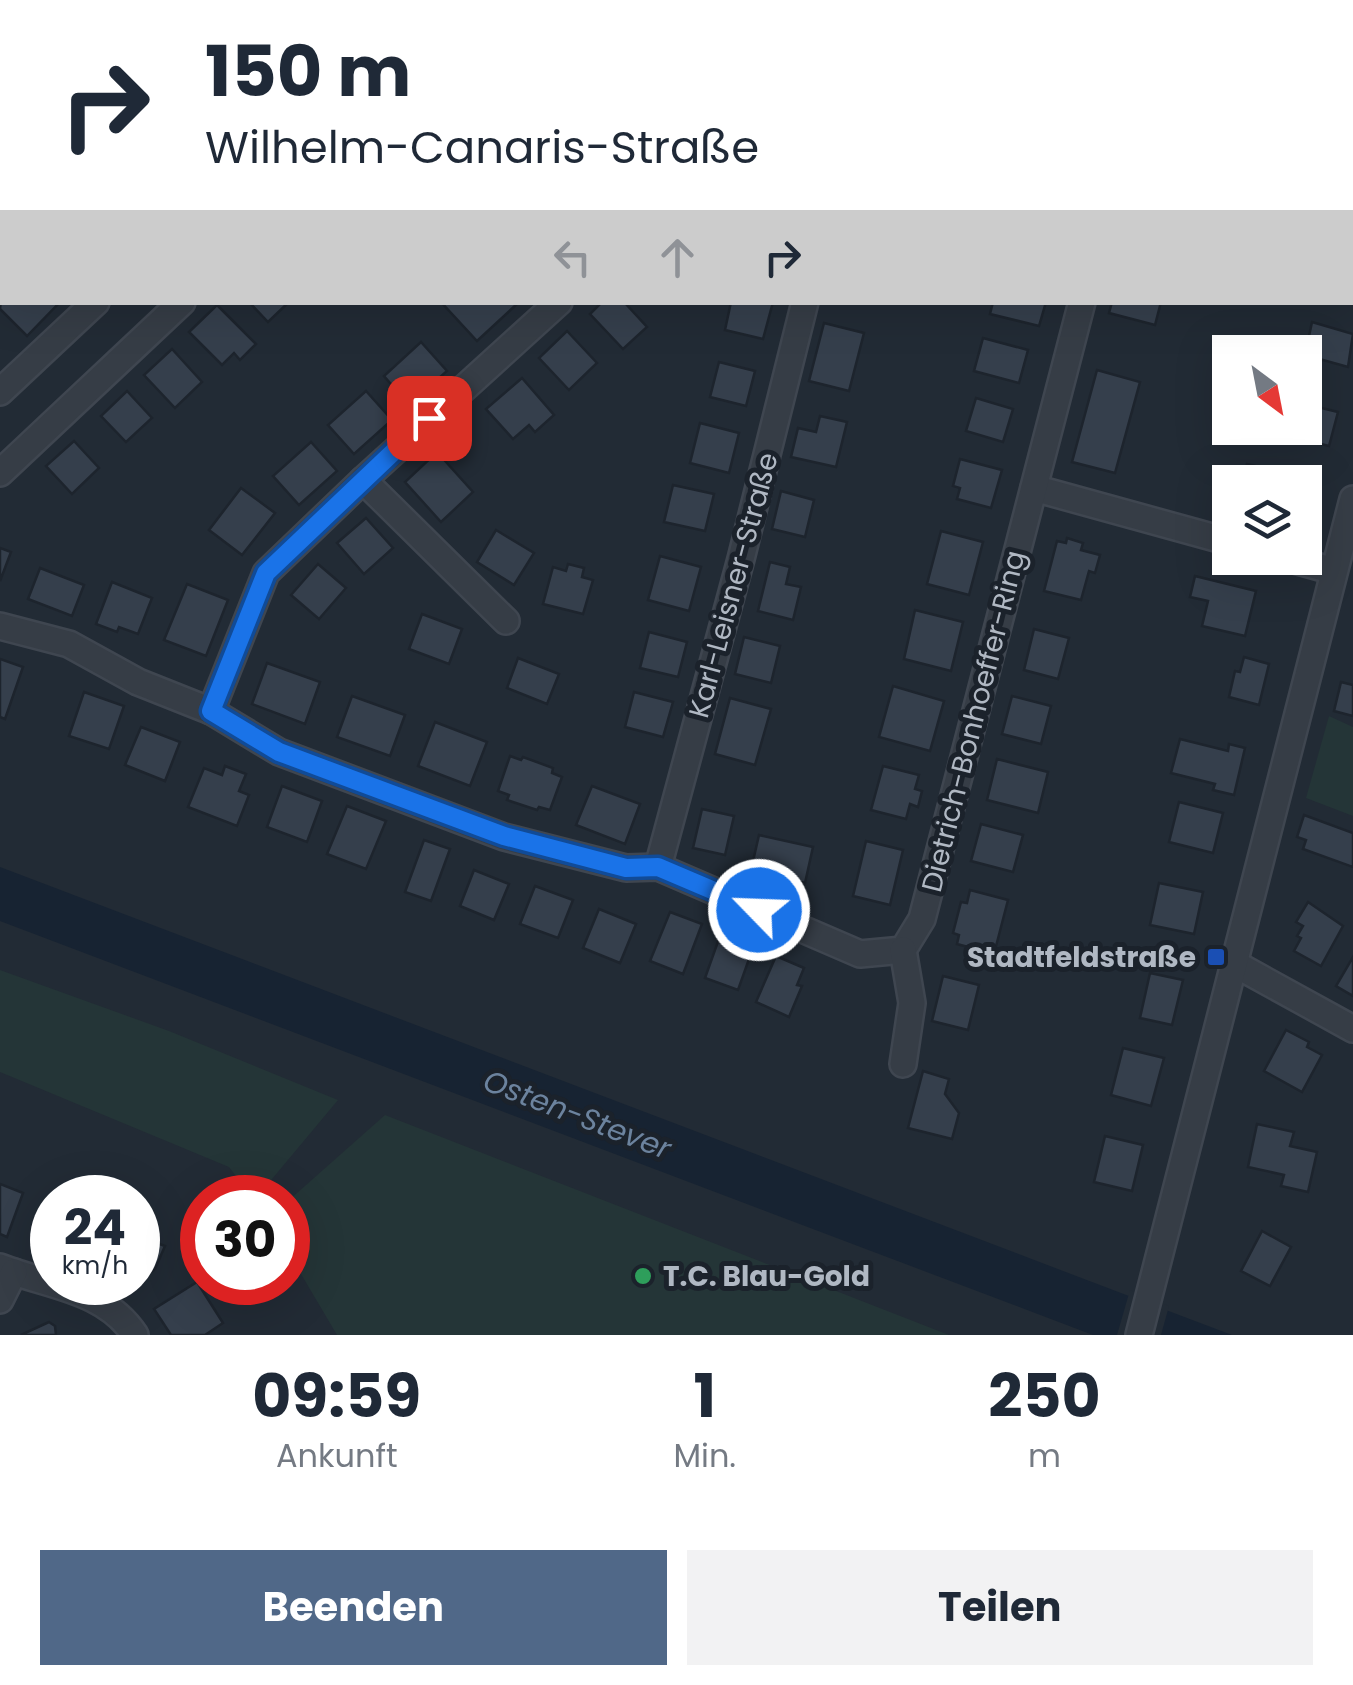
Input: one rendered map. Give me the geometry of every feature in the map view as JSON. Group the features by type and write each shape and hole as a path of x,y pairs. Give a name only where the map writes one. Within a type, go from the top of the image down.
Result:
{"street":[{"path":"0,392 93,305"},
{"path":"211,711 266,573 556,305"},
{"name":"Karl-Leisner-Straße","path":"658,867 804,305"},
{"name":"Dietrich-Bonhoeffer-Ring","path":"903,950 922,920 1081,305"},
{"path":"0,473 166,308"},
{"path":"363,480 506,621"},
{"path":"1034,488 1212,537"},
{"path":"1139,1335 1353,498"},
{"path":"1322,567 1334,570"},
{"path":"0,626 69,644 138,682 211,711 279,752 504,836 626,868 658,867 860,954 903,950 912,1003 902,1064"},
{"path":"1235,964 1353,1029"},
{"path":"0,1300 7,1270 93,1297 124,1317 136,1335"}],"shaded area":[{"path":"1329,716 1353,727 1353,816 1306,798"},
{"path":"0,970 169,1031 338,1100 275,1175 235,1175 229,1167 0,1072"},
{"path":"385,1115 949,1335 337,1335 310,1289 310,1181"}],"water":[{"name":"Osten-Stever","path":"0,867 1232,1335 1093,1335 0,921"}],"pier":[{"path":"1130,1290 1169,1306 1161,1335 1117,1335"}],"building":[{"path":"0,305 57,305 27,336"},
{"path":"217,305 256,344 240,360 234,353 222,365 189,332"},
{"path":"252,305 286,305 268,322"},
{"path":"444,305 516,305 477,341"},
{"path":"599,305 627,305 647,327 623,349 590,314"},
{"path":"730,305 772,305 763,339 725,330"},
{"path":"992,305 1045,305 1039,326 990,314"},
{"path":"1111,305 1160,305 1155,325 1109,313"},
{"path":"1312,322 1353,334 1348,367 1322,360 1322,335 1309,335"},
{"path":"824,323 864,333 849,391 809,381"},
{"path":"567,331 597,363 569,390 539,358"},
{"path":"983,338 1028,350 1019,383 974,371"},
{"path":"421,342 447,371 409,405 384,376"},
{"path":"172,349 202,382 175,408 144,375"},
{"path":"719,362 755,371 746,406 710,397"},
{"path":"1097,370 1140,382 1115,473 1072,462"},
{"path":"522,378 554,415 535,432 529,425 513,439 486,409"},
{"path":"127,391 152,418 126,442 101,416"},
{"path":"366,391 392,420 354,454 328,425"},
{"path":"976,398 1013,409 1003,442 966,431"},
{"path":"1322,408 1338,412 1329,446 1322,444"},
{"path":"820,416 847,422 836,467 791,457 798,428 816,432"},
{"path":"700,423 739,433 729,473 690,463"},
{"path":"74,441 99,468 72,494 46,466"},
{"path":"311,442 337,471 299,505 273,476"},
{"path":"437,452 473,492 441,522 405,482"},
{"path":"960,459 1002,470 991,508 957,499 960,488 953,486"},
{"path":"673,485 714,494 705,531 664,522"},
{"path":"241,488 275,513 242,555 209,530"},
{"path":"781,491 814,500 805,537 772,529"},
{"path":"366,518 393,548 364,574 337,543"},
{"path":"496,530 534,553 514,585 477,562"},
{"path":"941,531 983,542 969,595 927,584"},
{"path":"1067,538 1083,543 1081,550 1100,555 1095,573 1089,571 1081,600 1044,591 1057,541 1066,543"},
{"path":"0,548 11,552 0,581"},
{"path":"660,556 701,567 689,611 648,600"},
{"path":"770,562 790,567 786,584 801,587 793,620 758,611"},
{"path":"318,564 346,588 319,619 291,595"},
{"path":"568,564 584,568 582,577 593,580 583,614 543,604 553,567 566,571"},
{"path":"40,568 84,585 72,616 28,599"},
{"path":"1195,576 1256,591 1245,636 1202,626 1208,601 1190,597"},
{"path":"112,582 152,598 138,634 96,624"},
{"path":"187,584 228,600 206,656 164,640"},
{"path":"915,610 963,622 951,671 904,659"},
{"path":"422,614 462,629 449,664 409,649"},
{"path":"1034,629 1069,638 1058,679 1024,670"},
{"path":"649,632 687,642 678,677 640,668"},
{"path":"744,637 780,646 771,683 735,674"},
{"path":"1244,657 1269,664 1259,705 1229,697 1235,671 1240,672"},
{"path":"518,658 559,674 547,704 507,688"},
{"path":"0,659 23,667 5,719 0,717"},
{"path":"267,663 320,682 305,724 252,704"},
{"path":"1341,682 1353,685 1353,716 1334,711"},
{"path":"893,686 944,701 930,751 879,737"},
{"path":"84,692 124,706 109,749 69,736"},
{"path":"634,692 673,702 663,737 625,727"},
{"path":"352,696 405,715 390,756 337,737"},
{"path":"1012,696 1051,706 1041,744 1002,734"},
{"path":"730,698 771,709 755,765 715,754"},
{"path":"435,722 487,742 470,786 418,766"},
{"path":"141,727 180,742 165,781 125,765"},
{"path":"1180,739 1228,751 1229,744 1245,748 1234,795 1213,790 1215,784 1171,773"},
{"path":"510,756 553,768 552,773 562,777 550,810 507,800 509,795 498,791"},
{"path":"997,759 1048,772 1038,813 987,800"},
{"path":"225,766 246,774 239,791 249,795 237,826 188,807 204,768 222,775"},
{"path":"883,766 919,775 915,789 922,791 918,807 910,804 906,819 871,810"},
{"path":"282,786 322,801 307,842 267,827"},
{"path":"592,786 640,804 625,844 576,825"},
{"path":"1179,802 1223,813 1213,853 1169,842"},
{"path":"347,806 386,821 366,869 327,854"},
{"path":"702,809 734,816 725,855 693,848"},
{"path":"1304,815 1353,833 1353,867 1303,849 1306,840 1297,837"},
{"path":"981,824 1023,835 1013,872 971,861"},
{"path":"759,835 813,847 805,883 751,870"},
{"path":"424,840 450,849 431,901 405,892"},
{"path":"866,841 903,850 890,905 853,896"},
{"path":"474,870 509,884 494,920 460,906"},
{"path":"1159,883 1203,892 1194,934 1150,925"},
{"path":"535,886 573,900 558,938 520,924"},
{"path":"970,890 1008,900 994,954 957,944 959,935 953,933 961,902 967,903"},
{"path":"1308,902 1343,926 1321,966 1294,951 1303,926 1296,922"},
{"path":"599,909 636,924 620,963 583,948"},
{"path":"670,912 702,924 683,974 650,961"},
{"path":"721,933 754,945 738,990 705,978"},
{"path":"776,956 804,968 797,985 802,986 789,1017 756,1002"},
{"path":"1353,957 1353,996 1336,986"},
{"path":"1150,973 1183,980 1172,1025 1140,1018"},
{"path":"943,976 979,985 968,1030 932,1021"},
{"path":"1286,1030 1309,1042 1307,1047 1322,1055 1302,1092 1264,1071"},
{"path":"1123,1048 1164,1058 1151,1106 1111,1095"},
{"path":"923,1071 949,1079 945,1094 959,1113 952,1139 908,1128"},
{"path":"1257,1124 1294,1132 1290,1146 1317,1152 1308,1192 1281,1186 1284,1175 1248,1167"},
{"path":"1105,1136 1143,1145 1132,1191 1094,1182"},
{"path":"0,1184 23,1193 7,1237 0,1234"},
{"path":"1262,1231 1291,1247 1270,1286 1241,1271"},
{"path":"180,1293 180,1305 212,1305 223,1323 205,1335 171,1335 154,1309"},
{"path":"49,1322 55,1326 56,1335 21,1335"}],"place":[{"name":"Stadtfeldstraße","path":"1216,957"},
{"name":"T.C. Blau-Gold","path":"643,1276"}],"route":[{"path":"429,418 266,573 211,711 279,752 504,836 626,868 658,867 759,910"}]}
